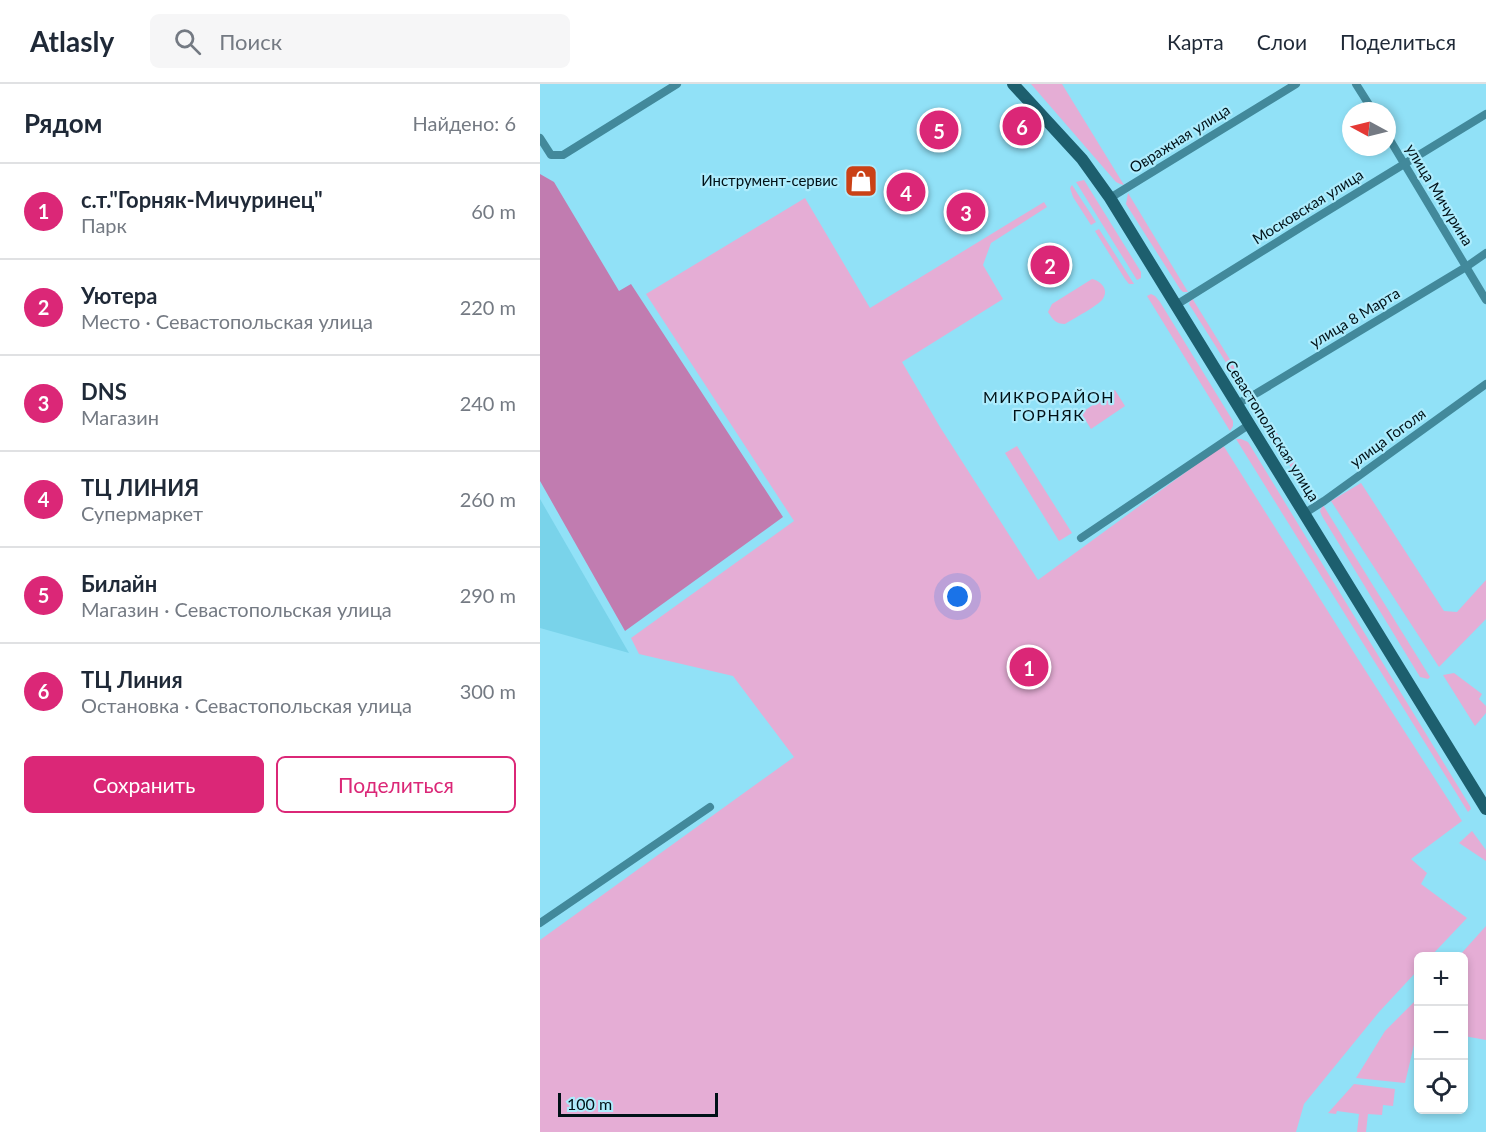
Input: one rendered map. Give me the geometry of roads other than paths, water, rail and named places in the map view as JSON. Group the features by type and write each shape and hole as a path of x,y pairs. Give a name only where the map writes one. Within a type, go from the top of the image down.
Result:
{"main road":[{"name":"Севастопольская улица","path":"1013,84 1082,159 1110,198 1486,809"}],"street":[{"path":"540,138 551,155 563,155 677,84"},
{"name":"Овражная улица","path":"1110,198 1296,84"},
{"path":"1356,84 1367,102"},
{"name":"Московская улица","path":"1176,305 1486,114"},
{"name":"улица Мичурина","path":"1396,150 1486,300"},
{"name":"улица 8 Марта","path":"1237,404 1486,253"},
{"name":"улица Гоголя","path":"1305,513 1486,384"},
{"path":"1082,538 1250,424"},
{"path":"541,919 710,807"}],"place":[{"name":"ТЦ Линия","path":"1022,126"},
{"name":"Билайн","path":"939,130"},
{"name":"Инструмент-сервис","path":"861,181"},
{"name":"ТЦ ЛИНИЯ","path":"906,192"},
{"name":"DNS","path":"966,212"},
{"name":"Уютера","path":"1050,265"},
{"name":"с.т.\"Горняк-Мичуринец\"","path":"1029,667"}],"district":[{"name":"МИКРОРАЙОН ГОРНЯК","path":"1049,406"}]}
